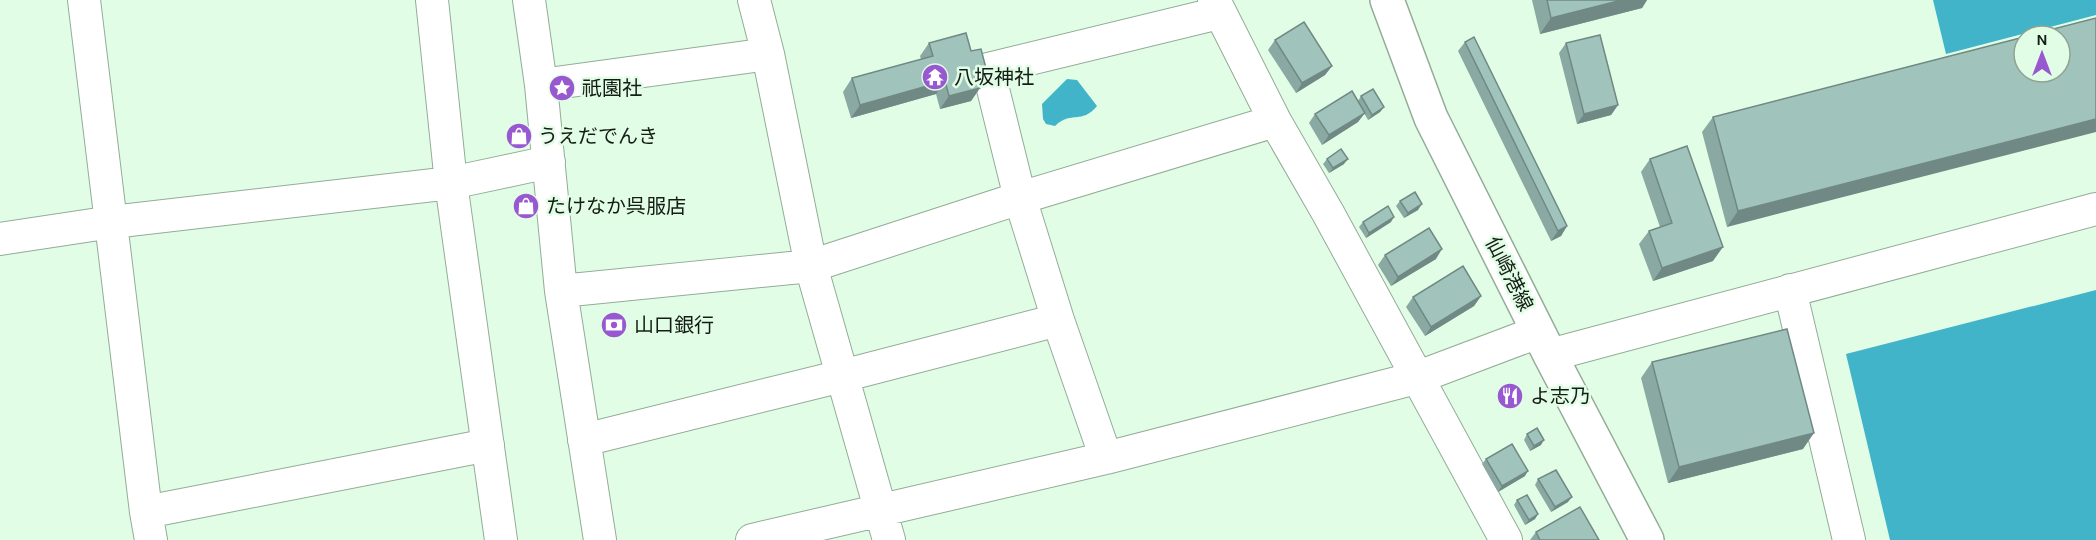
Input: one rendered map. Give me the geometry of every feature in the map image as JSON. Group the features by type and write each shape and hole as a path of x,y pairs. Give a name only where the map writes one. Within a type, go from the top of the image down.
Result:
{"main road":[{"name":"仙崎港線","path":"1387,0 1431,118 1544,343 1647,540"}],"street":[{"path":"84,0 149,526 488,445"},
{"path":"432,0 451,183 501,540"},
{"path":"529,0 541,85 561,291 600,540"},
{"path":"754,0 768,54 811,266 885,525"},
{"path":"1106,458 1058,320 1020,198 988,69 1216,6 1275,121 1328,213 1506,540"},
{"path":"541,85 768,54"},
{"path":"561,291 811,266 1020,198 1275,121"},
{"path":"0,238 112,222 451,183 549,162"},
{"path":"752,540 885,525 1106,458 1544,343 1790,290 2096,208"},
{"path":"1790,290 1849,540"},
{"path":"584,440 1058,320"}],"water":[{"path":"1933,0 2096,0 2096,15 2061,24 2012,24 2012,37 1946,54"},
{"path":"1067,79 1077,80 1097,106 1086,115 1066,119 1055,126 1046,124 1043,119 1042,104"},
{"path":"2096,290 2096,540 1890,540 1846,354"}],"building":[{"path":"1547,0 1622,0 1551,18"},
{"path":"2096,18 2096,119 1738,211 1713,117 2012,40 2012,84 2072,84 2072,24"},
{"path":"1304,22 1332,66 1302,83 1275,40"},
{"name":"八坂神社","path":"966,33 971,51 981,49 987,72 976,75 980,88 949,96 945,81 860,105 852,78 933,56 929,43"},
{"path":"1600,35 1618,105 1584,114 1566,43"},
{"path":"1474,37 1567,226 1558,231 1465,42"},
{"path":"1373,89 1384,107 1372,115 1361,96"},
{"path":"1352,91 1365,113 1329,135 1315,114"},
{"path":"1687,146 1723,247 1662,268 1649,231 1672,223 1650,159"},
{"path":"1341,149 1348,159 1333,168 1327,159"},
{"path":"1415,192 1422,204 1408,213 1400,201"},
{"path":"1388,206 1394,217 1369,233 1363,222"},
{"path":"1429,228 1442,249 1398,277 1385,255"},
{"path":"1463,266 1481,296 1431,327 1413,297"},
{"path":"1787,329 1814,433 1679,467 1652,362"},
{"path":"1537,428 1544,440 1534,446 1527,434"},
{"path":"1512,444 1528,471 1502,486 1486,459"},
{"path":"1556,470 1572,497 1555,507 1538,479"},
{"path":"1527,495 1538,514 1529,520 1517,500"},
{"path":"1580,507 1599,540 1540,540 1536,532"}],"place":[{"name":"八坂神社","path":"935,77"},
{"name":"祇園社","path":"562,88"},
{"name":"うえだでんき","path":"519,136"},
{"name":"たけなか呉服店","path":"526,206"},
{"name":"山口銀行","path":"614,325"},
{"name":"よ志乃","path":"1510,396"}]}
